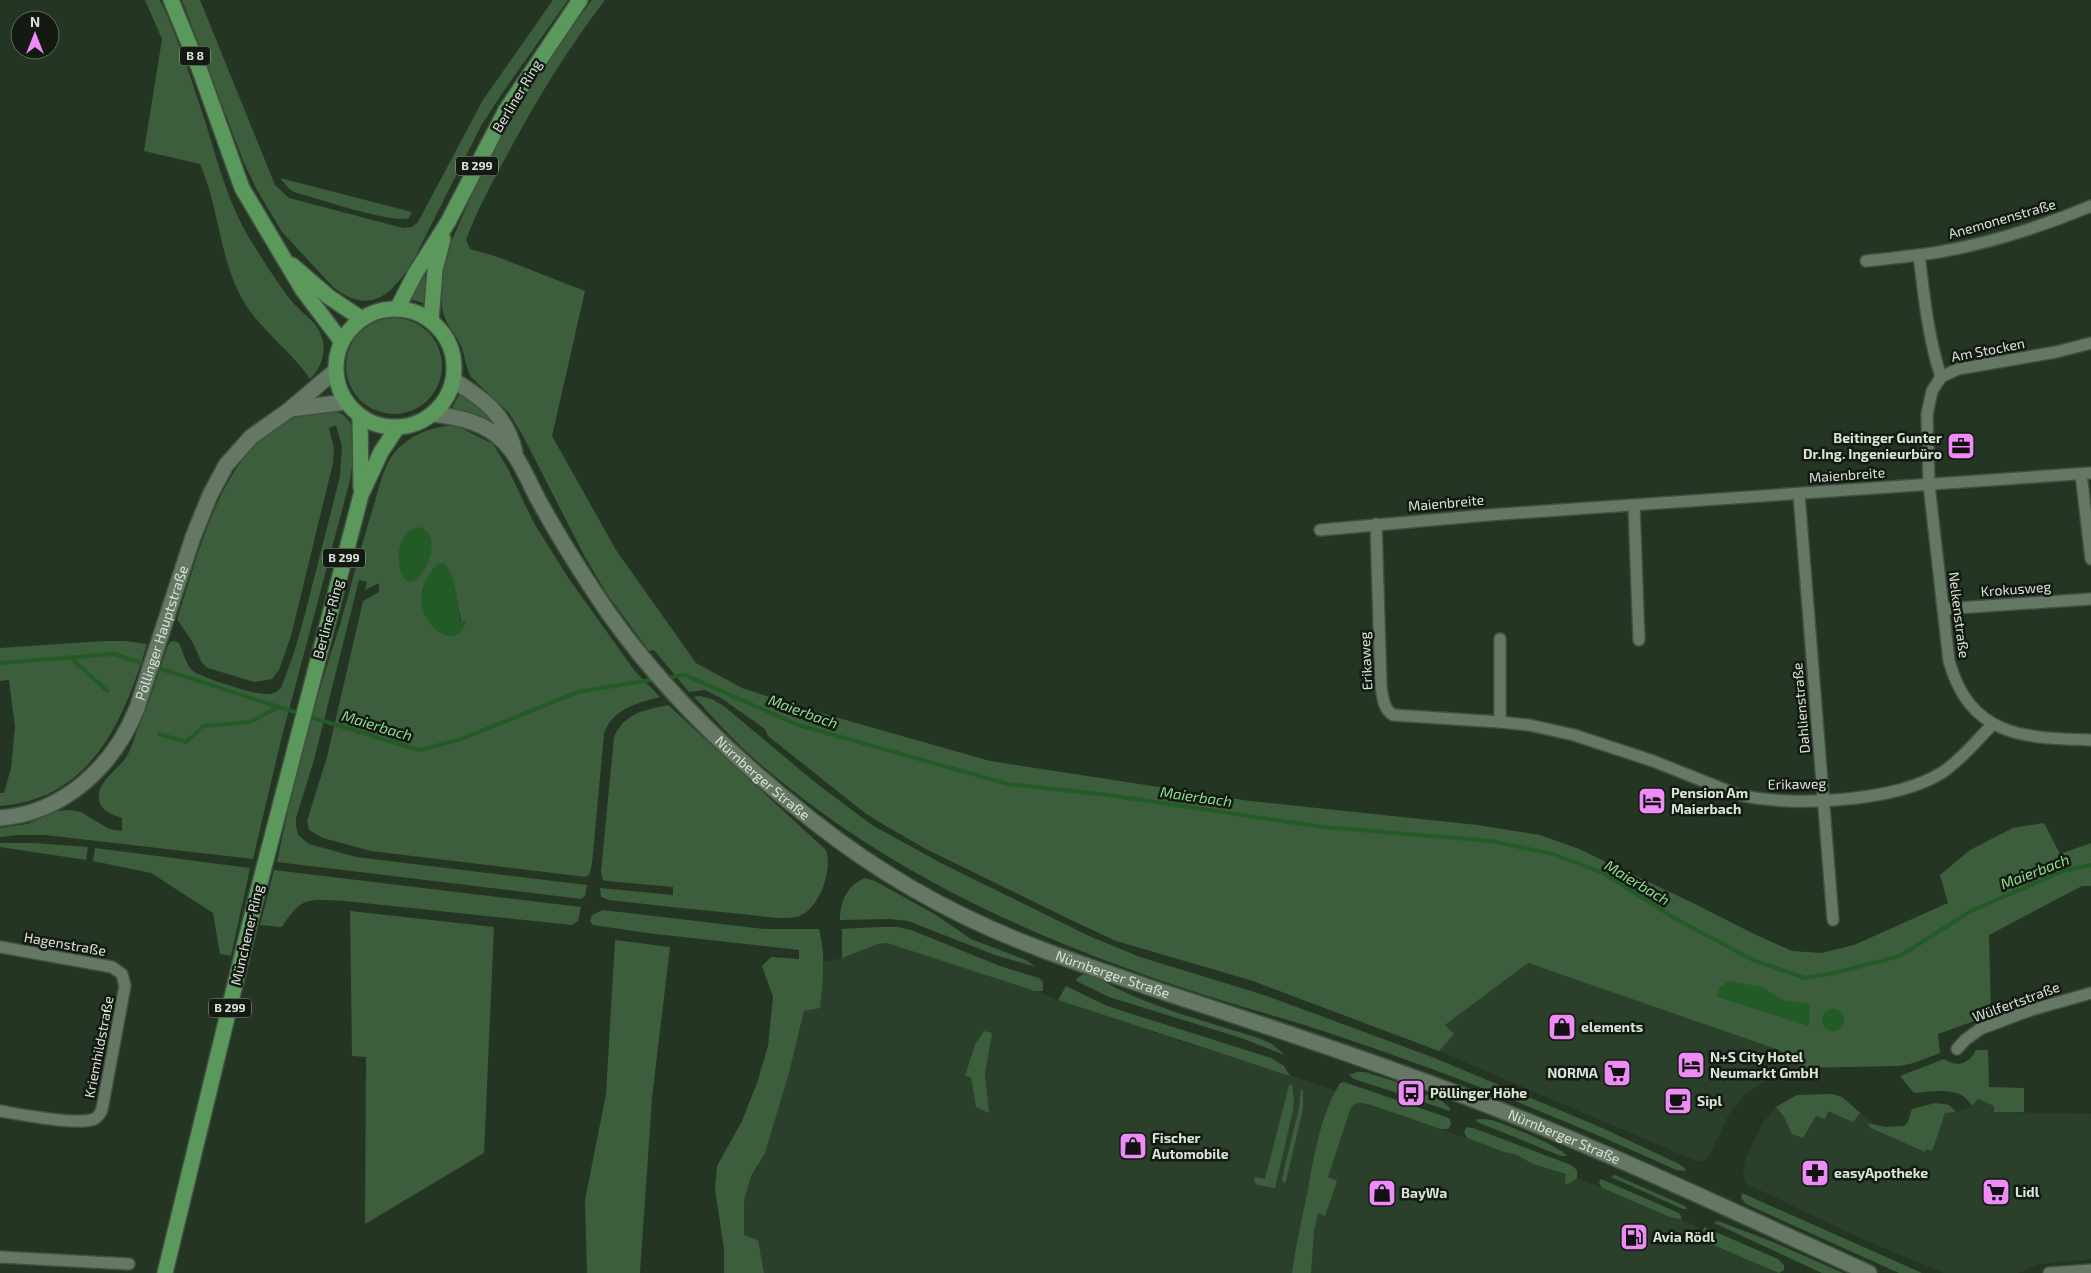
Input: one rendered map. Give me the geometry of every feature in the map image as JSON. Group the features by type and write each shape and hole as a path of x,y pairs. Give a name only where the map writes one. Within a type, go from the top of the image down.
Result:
{"main road":[{"name":"B 8","path":"171,0 199,68 242,188 302,289 342,342"},
{"name":"Berliner Ring","path":"397,309 448,222 506,110 580,0"},
{"name":"Berliner Ring","path":"430,321 435,270 448,222"},
{"name":"B 8","path":"283,257 329,298 362,319"},
{"path":"397,309 415,313 430,321 443,334 451,350 454,368 453,380 445,400 433,414 417,423 397,428 380,426 360,416 346,402 338,387 335,371 337,356 342,342 350,329 362,319 379,311 397,309"},
{"name":"Pöllinger Hauptstraße","path":"0,818 31,813 64,798 91,777 105,763 122,740 130,725 154,660 193,537 226,465 251,437 289,410 335,371"},
{"name":"Nürnberger Straße","path":"453,380 478,396 502,420 509,432 515,456"},
{"name":"Pöllinger Hauptstraße","path":"289,410 346,402"},
{"name":"Nürnberger Straße","path":"433,414 456,417 479,424 497,435 515,456 558,536 612,618 643,659 682,704 750,769 832,836 901,881 962,914 1037,948 1342,1052 1465,1097 1603,1154 1869,1273"},
{"name":"Berliner Ring","path":"360,416 361,495"},
{"name":"Berliner Ring","path":"295,743 361,495 381,452 397,428"},
{"name":"Münchener Ring","path":"165,1273 295,743"}],"street":[{"name":"Anemonenstraße","path":"1866,261 1919,255 1996,239 2091,206"},
{"path":"1919,255 1928,326 1941,377"},
{"name":"Am Stocken","path":"1928,484 1927,414 1932,391 1941,377 1958,369 2056,352 2091,343"},
{"path":"2086,474 2091,560"},
{"name":"Maienbreite","path":"1320,530 1488,515 2086,474"},
{"name":"Nelkenstraße","path":"1928,484 1949,661 1956,683 1972,705 1993,724 2028,736 2091,740"},
{"name":"Dahlienstraße","path":"1799,494 1833,920"},
{"path":"1634,506 1639,640"},
{"name":"Erikaweg","path":"1376,524 1381,687 1387,710 1393,715 1529,725 1597,742 1653,761 1720,789 1753,799 1783,802 1881,794 1928,780 1956,762 1993,724"},
{"name":"Krokusweg","path":"1943,609 2091,599"},
{"path":"1500,638 1500,722"},
{"name":"Hagenstraße","path":"0,948 103,965 112,967 122,974"},
{"name":"Kriemhildstraße","path":"0,1111 74,1121 88,1120 98,1116 103,1104 124,1000 125,986 122,974"},
{"name":"Wülfertstraße","path":"1957,1049 1965,1040 1980,1029 2031,1010 2091,993"},
{"path":"0,1257 129,1264"},
{"path":"2049,1273 2091,1270"}],"shaded area":[{"path":"145,0 160,0 167,15 190,77 225,184 243,227 289,298 313,322 322,336 324,351 322,359 310,379 253,315 238,291 227,260 211,196 200,164 144,151 162,39"},
{"path":"182,0 200,0 275,185 289,198 403,228 412,227 418,222 483,100 553,0 568,0 481,126 413,261 405,273 388,292 379,298 358,300 346,296 333,287 282,232 257,190 244,163"},
{"path":"592,0 605,0 565,56 529,115 485,197 466,240 470,249 498,257 585,291 552,436 616,550 696,663 742,688 800,707 990,761 1250,801 1477,825 1540,835 1579,849 1792,951 1821,953 1854,945 1948,903 1940,875 1970,850 2013,828 2044,823 2060,854 2091,843 2091,886 2082,886 1989,935 1991,1015 1938,1034 1940,1053 1914,1063 1899,1066 1800,1068 1801,1063 1779,1050 1528,963 1445,1025 1454,1034 1439,1051 1253,981 1116,941 926,849 884,825 865,813 768,736 765,729 721,698 705,690 689,692 654,650 649,651 607,594 585,557 523,436 509,413 471,377 462,348 445,318 441,296 443,266 450,244 476,187 521,104 555,51"},
{"path":"280,178 412,212 409,218 400,219 371,214 294,192"},
{"path":"425,275 426,304 410,299"},
{"path":"394,318 413,321 428,332 439,347 442,366 439,385 428,400 413,411 394,414 375,411 360,400 349,385 346,366 349,347 360,332 375,321"},
{"path":"460,393 479,407 494,423 452,408"},
{"path":"331,411 342,414 349,420 353,429 354,452 351,474 281,740 253,859 45,835 0,837 0,828 27,824 58,811 70,810 81,812 109,829 122,831 122,818 102,807 99,794 108,776 128,753 170,642 179,643 193,671 207,678 261,694 273,693 281,688 294,653 305,614 340,476 342,446 336,425 329,428 334,449 333,463 291,636 279,670 272,679 254,682 208,668 202,663 193,643 177,619 195,562 218,501 234,473 252,448 274,428 301,415"},
{"path":"455,425 493,444 508,469 534,523 567,576 634,670 660,697 626,708 613,719 604,734 592,864 589,875 586,877 371,851 323,838 309,830 307,821 327,757 363,601 379,592 379,583 365,590 367,582 359,580 314,760 296,818 298,835 309,844 356,857 587,885 585,896 581,899 277,862 311,719 384,471 390,459 403,444 418,434","holes":["433,569 456,594 461,621 466,621 450,636 443,634 433,624 422,590"]},
{"path":"418,527 428,532 431,542 431,553 421,575 413,581 407,581 399,565 400,545 406,534"},
{"path":"443,563 454,582 460,621 466,621 460,632 451,636 441,633 431,625 424,612 422,597 426,581 438,564"},
{"path":"104,641 147,644 127,701 99,751 80,772 58,789 32,800 0,806 0,793 4,793 11,768 15,727 9,680 0,681 0,648"},
{"path":"699,696 712,699 725,707 816,783 872,825 939,862 1089,936 1140,957 1264,995 1432,1057 1600,1127 1679,1164 1685,1168 1685,1171 1676,1170 1590,1132 1459,1079 1326,1032 1201,994 1125,968 1069,946 960,897 857,837 808,802 743,748 694,697"},
{"path":"668,705 826,850 828,868 826,879 817,899 804,914 790,918 769,917 609,900 601,897 600,888 673,895 673,887 607,881 603,880 601,872 614,737 618,729 629,718 643,711"},
{"path":"0,843 34,843 88,847 86,860 0,847"},
{"path":"95,848 250,868 231,956 220,954 213,913 151,873 93,861"},
{"path":"274,870 581,907 578,921 572,925 345,901 315,900 301,904 282,927 260,925"},
{"path":"865,878 875,881 936,915 971,939 1026,960 1036,967 995,955 908,921 890,919 840,920 841,907 846,895 854,885"},
{"path":"603,910 765,929 819,929 823,959 820,1008 804,1011 789,1073 765,1153 751,1176 744,1201 744,1235 758,1240 764,1273 724,1273 724,1249 715,1189 717,1166 742,1121 757,1083 768,1046 773,997 762,966 771,957 799,959 799,950 593,925 590,921 592,915"},
{"path":"350,911 494,927 484,1153 365,1224 366,1057 352,1056"},
{"path":"897,927 911,930 1000,966 1039,978 1043,982 1043,991 1035,991 887,943 878,944 842,958 842,929"},
{"path":"615,940 670,947 652,1098 640,1273 587,1273 585,1200 606,1094"},
{"path":"887,943 1039,992 1183,1042 1299,1078 1336,1091 1360,1103 1517,1155 1566,1174 1575,1180 1577,1178 1680,1219 1710,1234 1706,1242 1779,1273 764,1273 758,1240 744,1235 744,1201 751,1176 765,1153 789,1073 804,1011 820,1007 824,962 842,958 878,944"},
{"path":"1528,963 1779,1050 1801,1063 1800,1068 1779,1074 1761,1083 1745,1095 1729,1114 1709,1156 1703,1161 1696,1161 1439,1051 1444,1045 1445,1025"},
{"path":"1082,975 1096,977 1135,997 1170,1010 1261,1039 1272,1044 1285,1055 1241,1038 1109,997 1076,981"},
{"path":"1729,981 1762,987 1783,1000 1810,1004 1809,1026 1717,997 1720,987"},
{"path":"1066,986 1107,1006 1271,1058 1284,1066 1290,1076 1058,1000"},
{"path":"1833,1009 1841,1012 1844,1020 1841,1028 1833,1031 1825,1028 1822,1020 1825,1012"},
{"path":"984,1031 992,1033 985,1075 989,1113 976,1107 971,1077 965,1076 975,1045"},
{"path":"1976,1050 1988,1050 1989,1087 2024,1088 2024,1112 1994,1112 1994,1106 1978,1099 1972,1106 1967,1099 1954,1092 1914,1093 1900,1076 1944,1059 1958,1064 1962,1063 1970,1059"},
{"path":"1365,1072 1403,1084 1400,1094 1354,1079 1349,1075"},
{"path":"1344,1082 1446,1117 1450,1119 1451,1125 1448,1129 1441,1129 1362,1103 1351,1107 1328,1177 1337,1181 1325,1216 1318,1213 1314,1231 1311,1273 1292,1273 1319,1135 1333,1095 1340,1083"},
{"path":"1292,1084 1293,1111 1275,1188 1257,1185 1254,1181 1255,1177 1265,1179 1289,1085"},
{"path":"1301,1088 1303,1091 1303,1109 1284,1183 1282,1180 1299,1108"},
{"path":"1426,1094 1441,1100 1450,1108 1450,1111 1423,1102"},
{"path":"1833,1094 1842,1097 1875,1125 1886,1127 1904,1126 1908,1122 1910,1111 1917,1107 1944,1103 1956,1112 1972,1106 1978,1099 1994,1106 1995,1112 2091,1114 2091,1259 2040,1264 2018,1273 1944,1273 1860,1238 1745,1183 1743,1173 1746,1158 1762,1124 1776,1107 1797,1095"},
{"path":"1833,1094 1842,1097 1860,1113 1853,1122 1828,1111 1825,1119 1816,1116 1803,1138 1792,1134 1784,1117 1776,1107 1797,1095"},
{"path":"1935,1103 1949,1105 1956,1112 1945,1113 1932,1151 1926,1149 1925,1152 1871,1128 1867,1123 1886,1127 1904,1126 1908,1122 1912,1109"},
{"path":"1476,1120 1491,1120 1519,1130 1544,1141 1567,1156 1561,1156 1477,1122"},
{"path":"1467,1127 1571,1165 1577,1170 1577,1178 1565,1184 1566,1174 1533,1164 1517,1155 1467,1138 1464,1132"},
{"path":"1615,1175 1685,1206 1687,1209 1683,1209 1611,1177"},
{"path":"1601,1179 1679,1213 1682,1218 1673,1218 1602,1188 1599,1182"},
{"path":"1742,1193 1922,1273 1899,1273 1746,1204 1741,1198"},
{"path":"1718,1221 1773,1242 1843,1273 1822,1273 1714,1223"},
{"path":"1704,1227 1778,1259 1784,1265 1784,1270 1779,1273 1706,1242 1710,1234 1703,1231"}],"waterway":[{"name":"Maierbach","path":"0,663 114,654 148,665"},
{"name":"Maierbach","path":"70,657 107,691"},
{"name":"Maierbach","path":"155,667 301,714"},
{"name":"Maierbach","path":"665,678 685,675 798,725 1008,784 1108,795 1323,827 1491,841 1553,854 1603,873 1676,919 1753,960 1805,978 1834,973 1900,956 1971,911 2063,871 2091,865"},
{"name":"Maierbach","path":"307,716 419,750 459,740 578,692 656,679"},
{"name":"Maierbach","path":"159,734 186,742 204,726 250,722 278,707"}],"place":[{"name":"Beitinger Gunter Dr.Ing. Ingenieurbüro","path":"1961,446"},
{"name":"Pension Am Maierbach","path":"1652,801"},
{"name":"elements","path":"1562,1027"},
{"name":"N+S City Hotel Neumarkt GmbH","path":"1691,1065"},
{"name":"NORMA","path":"1617,1073"},
{"name":"Pöllinger Höhe","path":"1411,1093"},
{"name":"Sipl","path":"1678,1101"},
{"name":"Fischer Automobile","path":"1133,1146"},
{"name":"easyApotheke","path":"1815,1173"},
{"name":"Lidl","path":"1996,1192"},
{"name":"BayWa","path":"1382,1193"},
{"name":"Avia Rödl","path":"1634,1237"}]}
